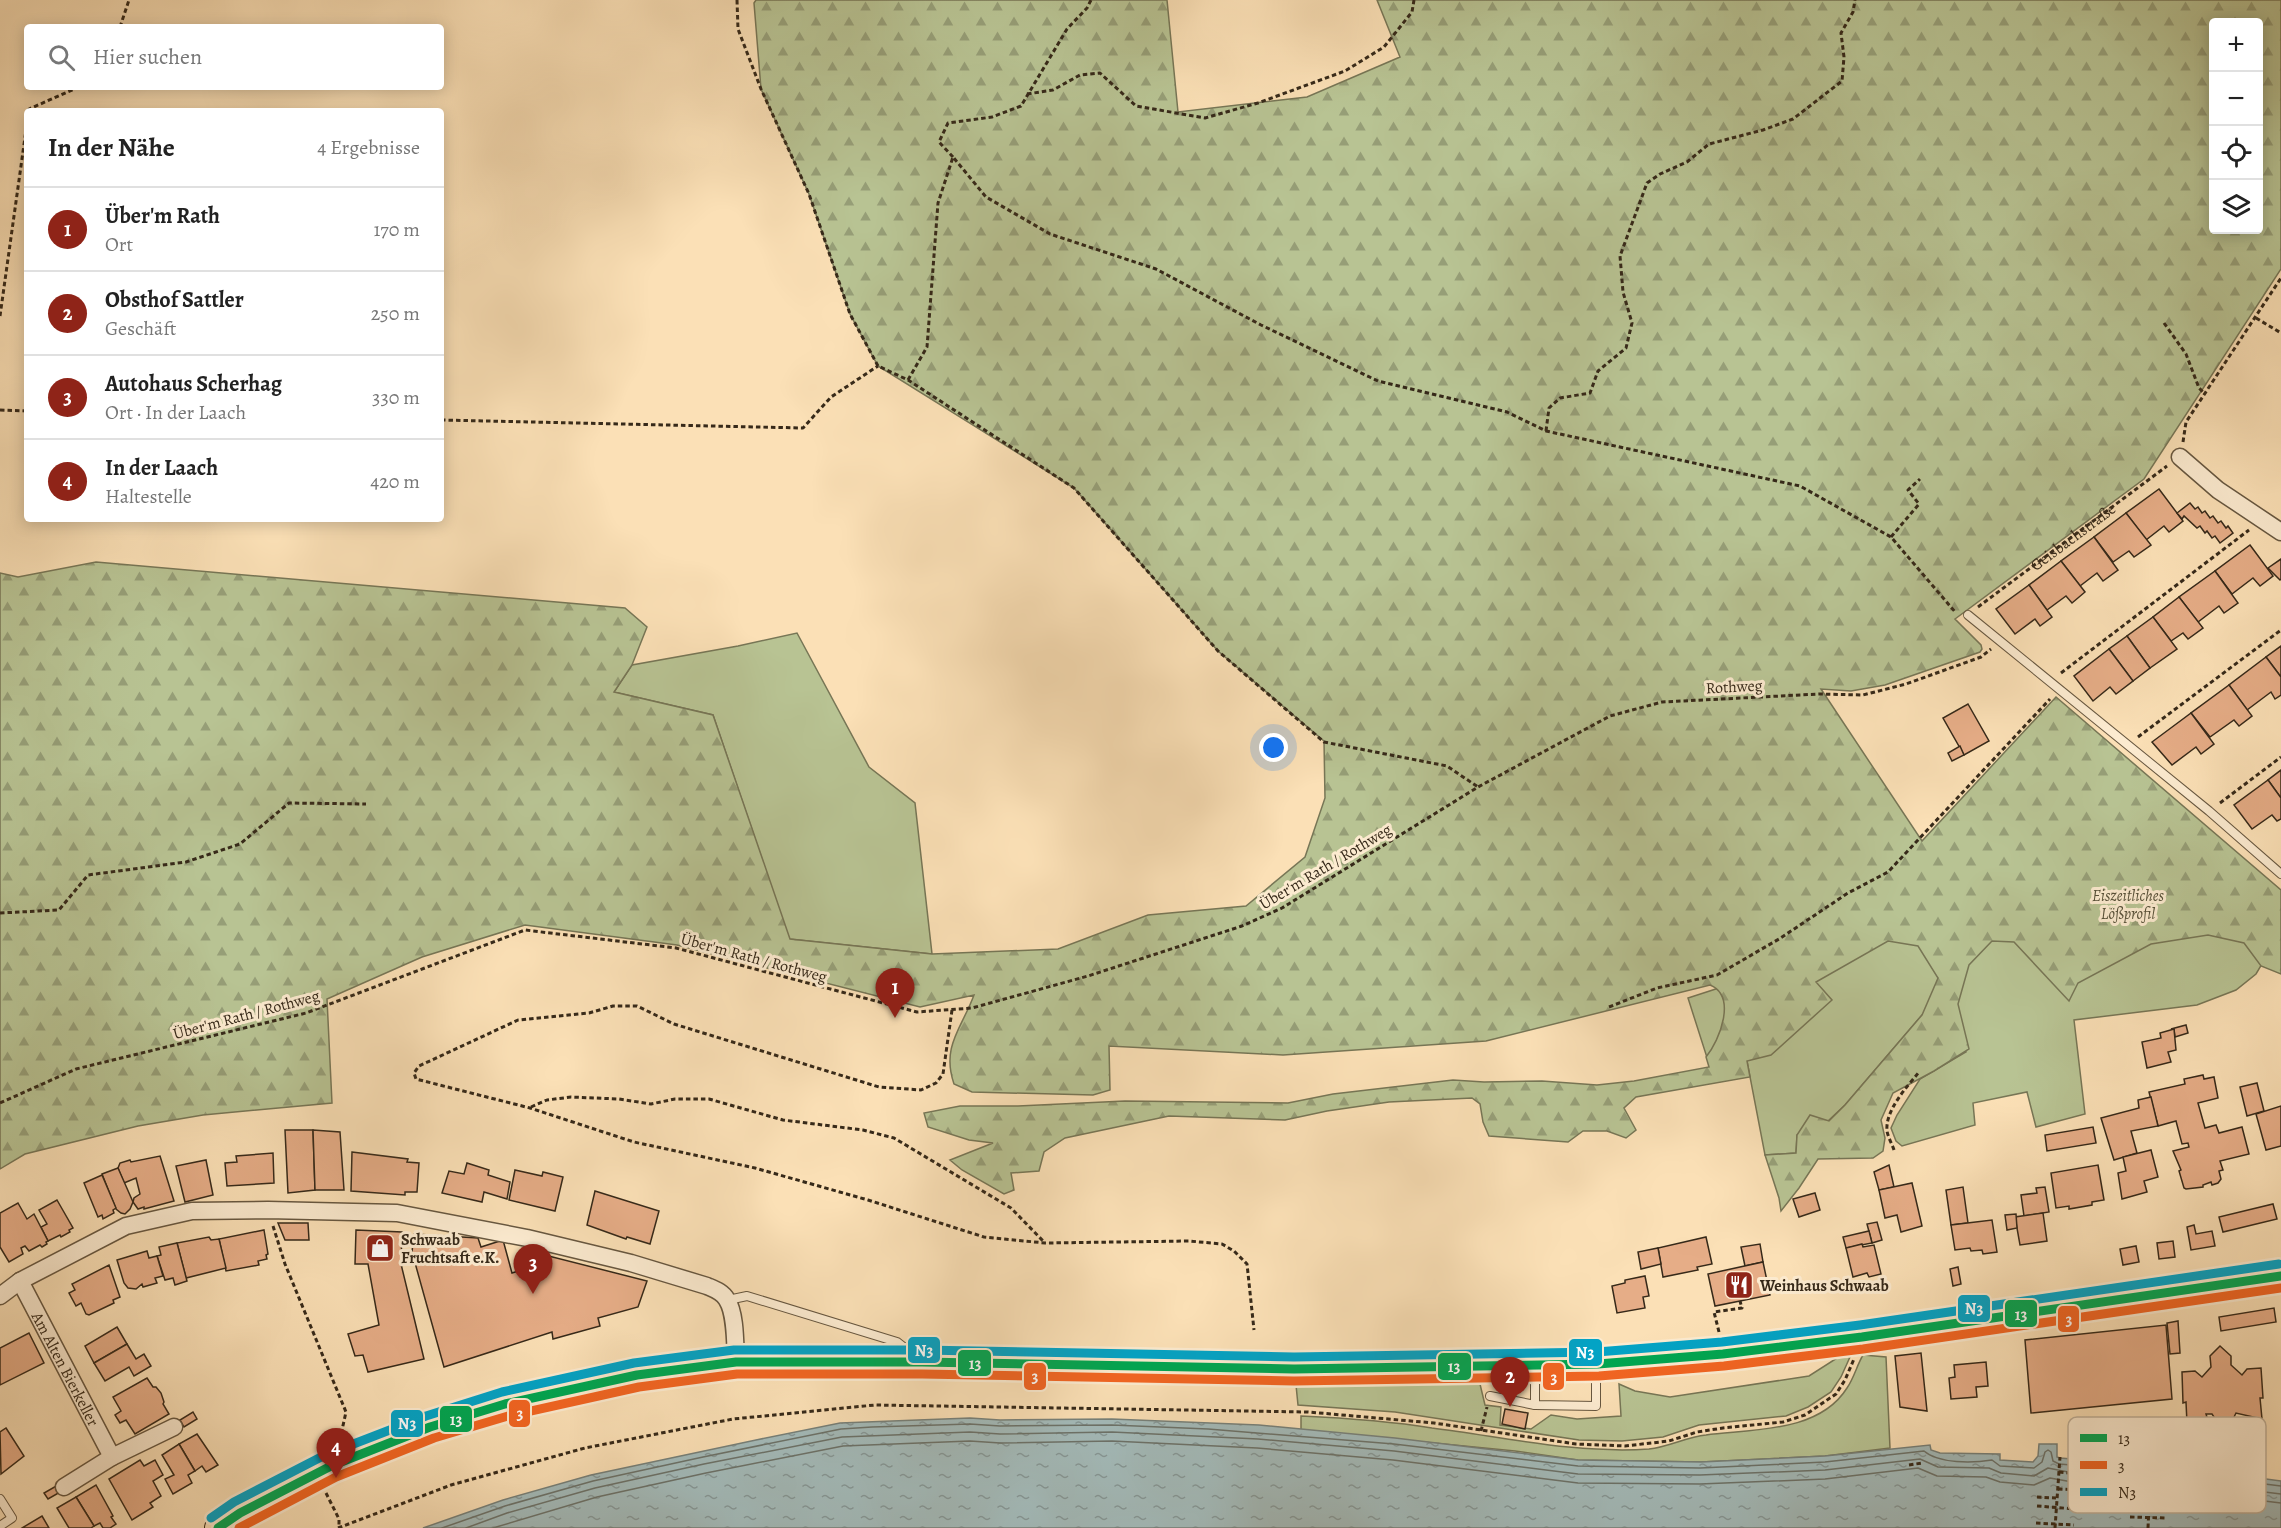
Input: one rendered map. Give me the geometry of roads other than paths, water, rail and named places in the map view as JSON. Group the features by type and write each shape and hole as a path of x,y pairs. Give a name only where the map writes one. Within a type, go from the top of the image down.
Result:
{"main road":[{"path":"218,1528 285,1489 345,1459 440,1424 505,1404 637,1375 736,1362 922,1362 1294,1369 1596,1364 1713,1355 1862,1337 2281,1276"}],"street":[{"path":"2180,457 2218,490 2281,532"},
{"path":"0,1296 21,1281 126,1226 192,1211 398,1213 527,1238 680,1277 719,1291 728,1300 733,1323 736,1362"},
{"name":"Am Alten Bierkeller","path":"21,1281 112,1457"},
{"path":"64,1487 112,1457 174,1427"}],"lane":[{"path":"1968,615 2209,811 2281,874"},
{"path":"728,1300 747,1296 897,1342 922,1362"},
{"path":"1490,1396 1535,1405 1596,1406 1596,1364"},
{"path":"1535,1365 1535,1405"},
{"path":"0,1499 12,1518 0,1526"}],"water":[{"path":"970,1418 1112,1419 1259,1425 1395,1438 1578,1460 1701,1462 1825,1456 1930,1445 1931,1450 1940,1453 2000,1454 2000,1460 2033,1462 2038,1456 2039,1444 2057,1444 2057,1457 2068,1459 2068,1513 2266,1513 2266,1479 2281,1481 2281,1528 423,1528 503,1500 591,1475 840,1423"}],"place":[{"name":"Über'm Rath","path":"895,1018"},
{"name":"Schwaab Fruchtsaft e.K.","path":"380,1248"},
{"name":"Weinhaus Schwaab","path":"1739,1285"},
{"name":"Autohaus Scherhag","path":"533,1294"},
{"name":"Obsthof Sattler","path":"1510,1407"},
{"name":"In der Laach","path":"336,1478"}],"park label":[{"name":"Eiszeitliches Lößprofil","path":"2128,904"}]}
